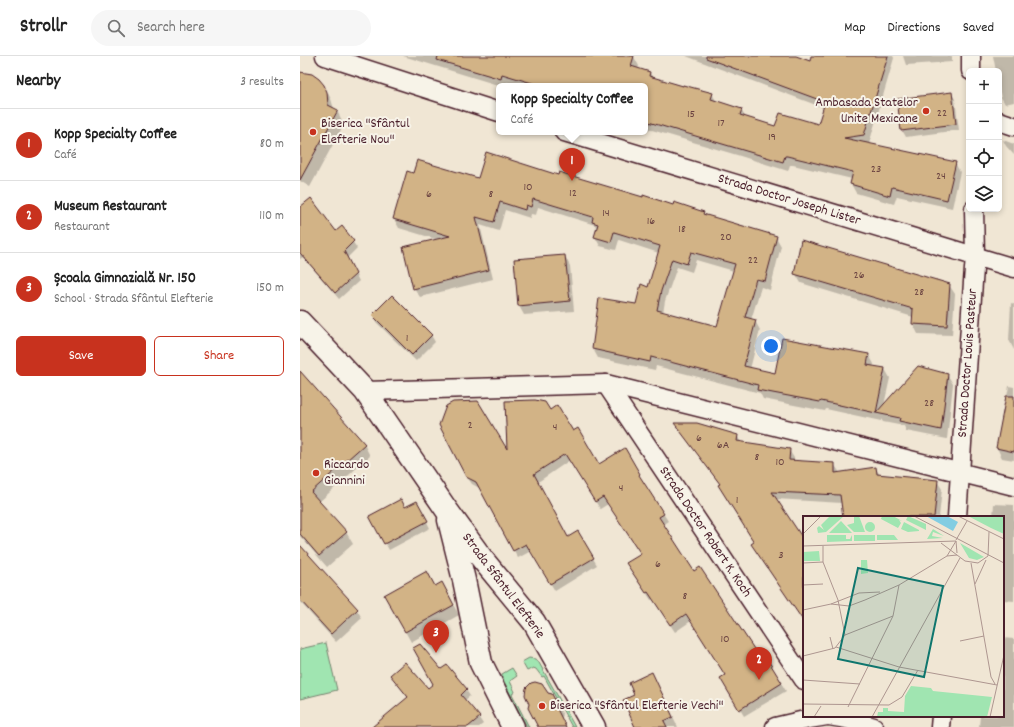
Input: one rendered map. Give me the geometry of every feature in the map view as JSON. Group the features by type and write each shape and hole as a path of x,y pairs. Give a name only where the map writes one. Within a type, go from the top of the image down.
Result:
{"street":[{"path":"325,56 496,111"},
{"path":"971,56 971,68"},
{"path":"1002,122 1014,126"},
{"name":"Strada Doctor Joseph Lister","path":"574,135 1014,268"},
{"name":"Strada Doctor Louis Pasteur","path":"957,516 975,256 974,212"},
{"name":"Strada Sfântul Elefterie","path":"300,322 365,391 483,560 534,622 594,727"},
{"path":"365,391 606,384 1014,486"},
{"name":"Strada Doctor Robert K. Koch","path":"606,384 803,679"},
{"name":"Strada Sfântul Elefterie","path":"446,509 464,580 481,663 513,727"},
{"path":"775,727 822,717"},
{"path":"834,717 874,727"},
{"path":"940,727 941,717"}],"green space":[{"path":"326,643 337,690 300,699 300,649"},
{"path":"529,658 538,661 575,727 572,727 544,676 542,677 536,669 533,668 527,671 522,662"},
{"path":"512,668 517,676 510,681 515,692 512,694 529,727 527,727 502,678 502,674"}],"building":[{"path":"438,56 634,56 631,66 650,72 649,76 713,93 711,99 742,109 740,115 775,126 780,113 818,124 825,102 706,58 706,56 796,56 810,61 811,56 888,56 864,135 844,138 956,162 947,200 892,187 890,196 850,184 853,172 787,156 785,156 783,162 648,122 648,83 532,83 502,74 501,79 437,60"},
{"name":"Biserica \"Sfântul Elefterie Nou\"","path":"300,72 312,74 319,79 327,92 328,105 338,110 300,180"},
{"name":"Ambasada Statelor Unite Mexicane","path":"952,92 956,124 901,131 897,99"},
{"path":"486,152 558,175 559,172 643,197 643,195 673,205 674,202 704,212 703,214 777,236 765,281 756,279 745,317 756,320 744,366 775,373 782,338 869,354 867,365 885,368 876,413 821,401 757,390 758,385 651,357 650,362 592,349 599,298 636,304 641,284 648,287 660,246 614,232 611,242 594,237 598,224 592,222 593,217 533,199 531,207 526,205 525,210 500,202 494,222 476,217 489,270 413,289 403,247 450,236 393,219 407,171 413,173 417,160 478,178","holes":["691,252 735,264 717,326 657,310 661,291 672,259 687,264"]},
{"path":"311,198 336,231 342,226 354,241 344,251 356,274 335,293 300,253 300,207"},
{"path":"801,240 950,284 947,326 912,324 913,309 794,274"},
{"path":"565,255 570,301 518,306 514,259"},
{"path":"392,295 432,335 412,355 372,315"},
{"path":"918,366 948,374 941,430 899,421 900,418 876,413"},
{"path":"300,371 365,444 311,492 347,532 319,556 300,534"},
{"path":"1006,396 1014,396 1014,452 996,448"},
{"path":"535,400 545,402 550,410 557,405 573,431 578,428 599,464 625,448 640,474 639,475 664,514 659,517 694,571 700,567 758,655 763,652 782,683 739,710 720,678 725,675 686,614 670,625 648,592 646,593 626,563 641,554 603,497 595,502 565,454 534,474 568,537 578,531 594,558 550,584 526,544 513,551 476,482 466,477 439,425 446,406 453,402 478,401 507,449 505,401"},
{"path":"674,423 697,423 738,435 737,441 790,449 789,460 835,463 835,473 876,467 877,474 938,480 934,516 843,516 840,495 772,492 803,538 803,621 751,544 754,542 718,485 720,484"},
{"path":"401,499 405,507 417,501 428,521 384,544 369,516"},
{"path":"300,545 358,609 331,634 300,600"},
{"path":"427,571 435,586 442,582 454,605 405,632 384,595"},
{"path":"420,644 441,669 447,665 467,689 461,695 480,717 468,727 372,727 408,697 390,675 405,662 428,688 433,684 413,648"},
{"path":"652,672 673,717 664,721 667,727 635,727 623,700 634,695 629,683"},
{"name":"Biserica \"Sfântul Elefterie Vechi\"","path":"535,682 542,684 548,693 552,694 556,702 555,705 566,727 538,727 528,708 529,704 525,695 526,688 531,683"}],"place":[{"name":"Ambasada Statelor Unite Mexicane","path":"926,111"},
{"name":"Biserica \"Sfântul Elefterie Nou\"","path":"313,132"},
{"name":"Kopp Specialty Coffee","path":"572,181"},
{"name":"Riccardo Giannini","path":"316,473"},
{"name":"Școala Gimnazială Nr. 150","path":"436,653"},
{"name":"Museum Restaurant","path":"759,680"},
{"name":"Biserica \"Sfântul Elefterie Vechi\"","path":"542,706"}]}
